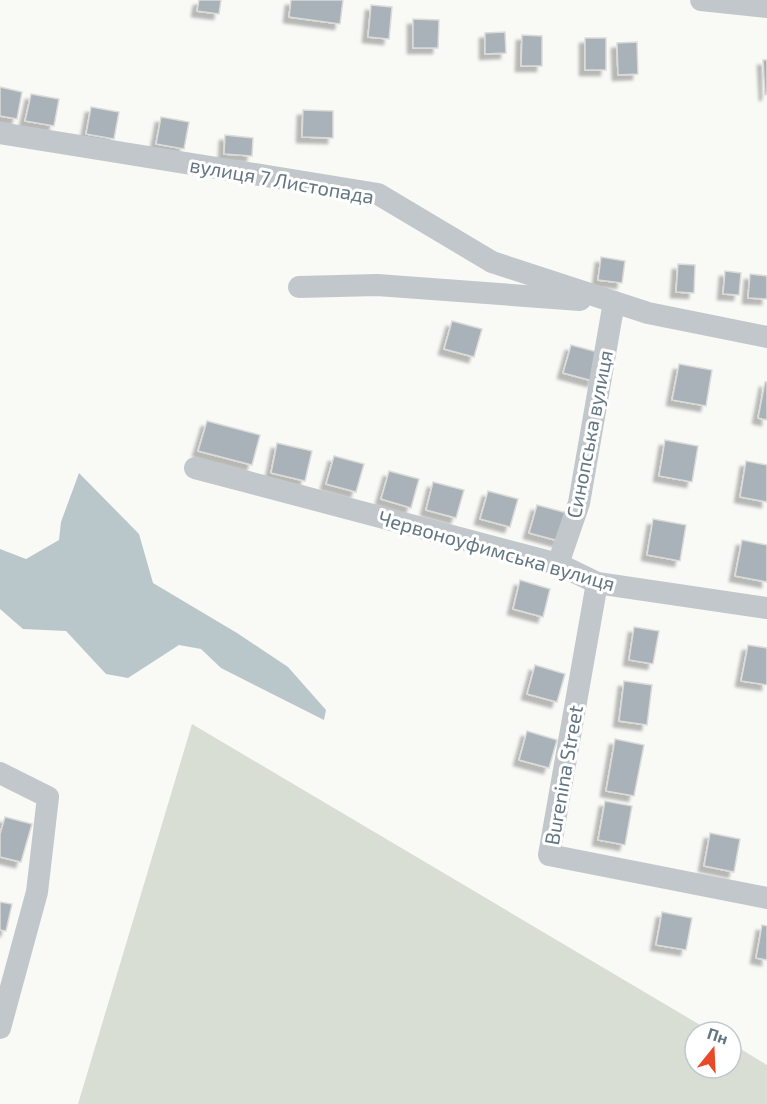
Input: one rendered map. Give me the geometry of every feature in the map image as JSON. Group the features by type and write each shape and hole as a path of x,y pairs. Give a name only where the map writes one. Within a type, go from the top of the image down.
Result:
{"street":[{"path":"701,0 767,7"},
{"name":"вулиця 7 Листопада","path":"0,133 378,194 492,262 614,302"},
{"path":"299,287 377,285 614,302 648,313 767,337"},
{"name":"Синопська вулиця","path":"558,564 579,503 614,302"},
{"name":"Червоноуфимська вулиця","path":"195,468 279,488 558,564 597,583 767,608"},
{"name":"Burenina Street","path":"597,583 549,855 767,898"},
{"path":"0,773 48,797 37,892 0,1028"}],"shaded area":[{"path":"79,473 139,534 153,583 237,633 288,667 326,710 324,720 221,668 201,649 179,645 128,678 106,674 66,631 23,629 0,609 0,549 26,559 59,540 61,522"},
{"path":"192,724 692,1020 683,1020 683,1080 743,1080 743,1050 767,1065 767,1104 78,1104"}],"building":[{"path":"199,0 221,0 219,14 197,11"},
{"path":"291,0 343,0 340,24 289,17"},
{"path":"371,5 392,7 389,39 368,37"},
{"path":"413,19 439,20 438,48 413,48"},
{"path":"505,32 506,53 485,54 485,33"},
{"path":"522,35 542,36 542,66 521,66"},
{"path":"585,38 606,38 606,70 585,70"},
{"path":"637,42 638,74 618,75 617,43"},
{"path":"763,60 767,60 767,94 765,95"},
{"path":"0,87 22,92 17,119 0,116"},
{"path":"31,94 59,99 54,126 25,121"},
{"path":"91,107 119,112 114,139 86,134"},
{"path":"303,110 333,111 333,138 302,137"},
{"path":"161,117 189,122 184,149 156,144"},
{"path":"225,135 253,138 252,156 224,154"},
{"path":"601,257 625,261 622,283 598,280"},
{"path":"678,264 695,265 694,293 676,292"},
{"path":"725,271 741,273 739,295 723,294"},
{"path":"750,274 767,276 767,299 748,298"},
{"path":"452,321 482,329 474,357 444,349"},
{"path":"571,345 601,353 593,381 563,373"},
{"path":"679,364 712,370 706,406 672,400"},
{"path":"765,382 767,382 767,420 758,418"},
{"path":"207,421 260,435 252,465 198,451"},
{"path":"665,440 698,446 692,482 659,476"},
{"path":"277,443 312,451 305,481 271,473"},
{"path":"334,456 364,464 356,492 326,484"},
{"path":"746,461 767,465 767,502 740,497"},
{"path":"389,471 419,479 411,508 381,499"},
{"path":"433,482 464,490 456,518 426,510"},
{"path":"488,491 518,499 510,527 480,519"},
{"path":"537,505 567,513 559,541 529,533"},
{"path":"653,519 686,525 680,561 647,555"},
{"path":"742,540 767,545 767,582 735,576"},
{"path":"520,580 550,589 543,617 513,609"},
{"path":"634,627 659,631 653,664 629,660"},
{"path":"748,645 767,648 767,685 741,681"},
{"path":"535,665 565,674 557,702 527,694"},
{"path":"624,681 652,685 647,725 619,721"},
{"path":"527,731 557,740 549,768 519,760"},
{"path":"615,739 644,745 634,796 606,791"},
{"path":"605,801 632,806 625,845 598,840"},
{"path":"5,817 32,824 21,862 0,857 0,834"},
{"path":"710,833 740,839 734,872 704,866"},
{"path":"0,902 12,904 6,931 0,930"},
{"path":"662,912 692,918 686,950 656,945"},
{"path":"762,925 767,926 767,960 756,958"}]}
